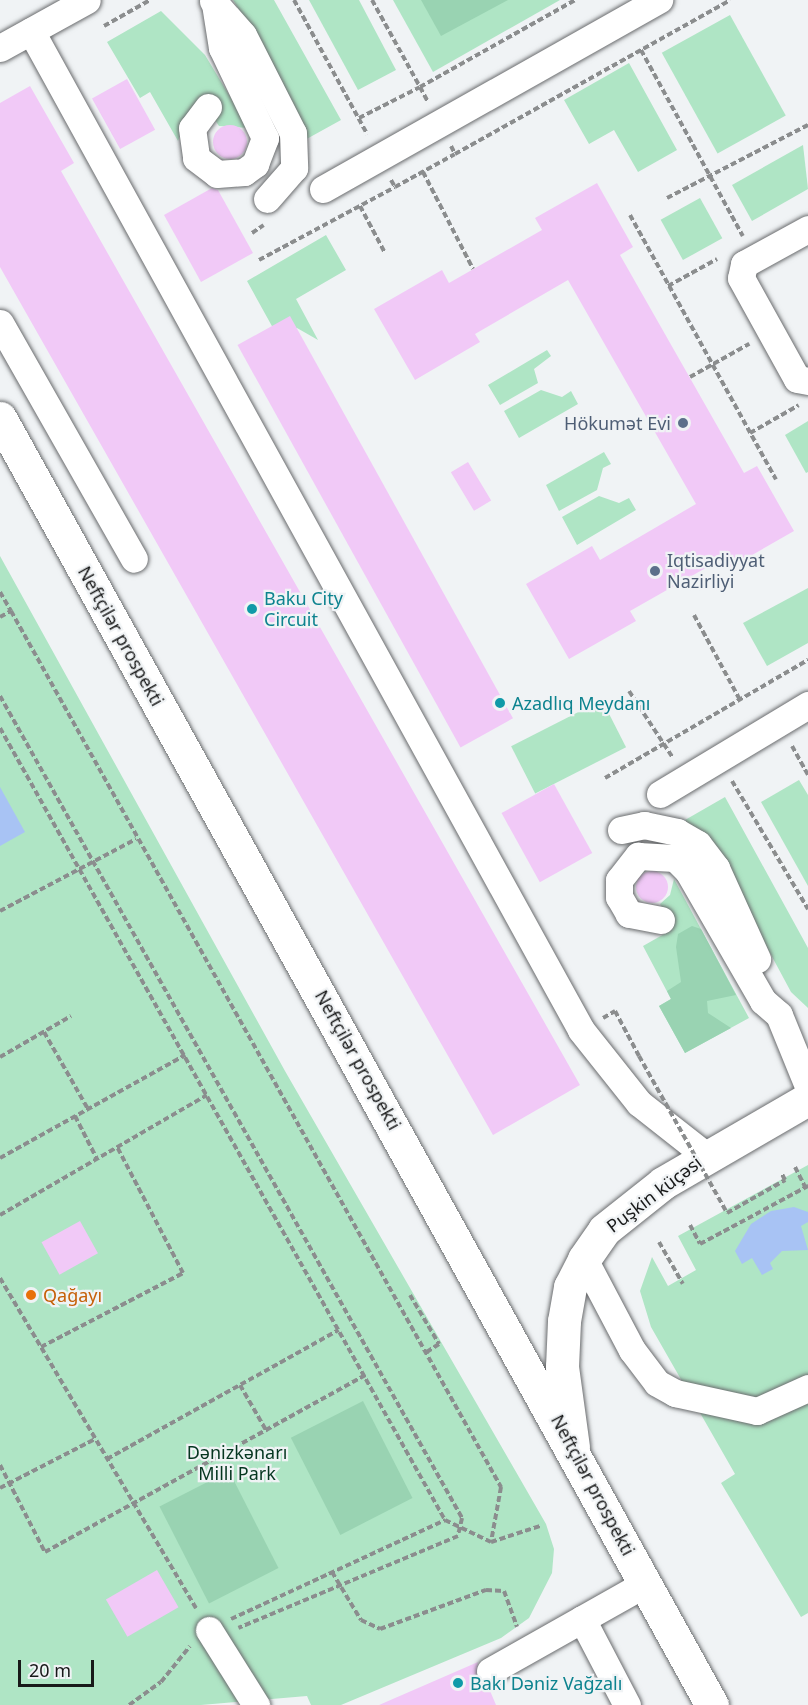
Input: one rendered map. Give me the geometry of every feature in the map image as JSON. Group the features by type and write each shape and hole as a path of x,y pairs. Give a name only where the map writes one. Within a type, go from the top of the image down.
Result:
{"main road":[{"name":"Neftçilər prospekti","path":"0,418 573,1447 712,1705"},
{"name":"Puşkin küçəsi","path":"573,1447 562,1367 564,1321 570,1287 584,1259 604,1230 705,1155 808,1099"}],"lane":[{"path":"0,48 87,0"},
{"path":"323,189 659,0"},
{"path":"208,107 192,128 196,158 217,174 244,172 255,164 266,138 222,48 214,2"},
{"path":"214,2 243,35 293,133 294,168 267,199"},
{"path":"31,31 581,1030 639,1103 705,1155"},
{"path":"808,229 751,250 744,264 741,278 797,379 808,381"},
{"path":"0,322 134,559"},
{"path":"660,794 689,773 808,705"},
{"path":"621,830 644,825 677,832 698,844 716,868 808,1086"},
{"path":"661,920 629,914 619,897 619,880 638,856 675,858 688,871 763,1001 779,1015"},
{"path":"584,1259 632,1350 657,1383 700,1401 758,1411 808,1388"},
{"path":"490,1671 646,1582"},
{"path":"582,1619 627,1705"},
{"path":"215,1638 256,1705"}],"path":[{"path":"104,26 150,0"},
{"path":"294,0 395,187"},
{"path":"372,0 420,87"},
{"path":"359,118 420,87 575,0"},
{"path":"641,50 751,250 668,286"},
{"path":"667,198 808,125"},
{"path":"258,260 455,154"},
{"path":"423,172 473,269"},
{"path":"360,206 385,253"},
{"path":"630,215 776,479"},
{"path":"690,377 723,358"},
{"path":"750,433 808,400"},
{"path":"0,592 136,840 501,1487 491,1542"},
{"path":"0,618 11,611"},
{"path":"694,615 740,700"},
{"path":"605,778 808,660"},
{"path":"629,691 660,746 689,773"},
{"path":"0,696 456,1502 462,1528 458,1536 341,1588 184,1650 161,1682 129,1705"},
{"path":"0,728 445,1520 491,1542 540,1526"},
{"path":"792,746 808,775"},
{"path":"732,780 808,909"},
{"path":"0,911 136,840"},
{"path":"0,1057 71,1016"},
{"path":"621,1022 727,1213 785,1180 782,1174"},
{"path":"44,1032 88,1109"},
{"path":"0,1158 185,1055"},
{"path":"0,1215 207,1095"},
{"path":"75,1116 98,1159"},
{"path":"41,1347 183,1273 117,1147"},
{"path":"690,1225 700,1244 807,1186 795,1167"},
{"path":"659,1242 683,1284"},
{"path":"0,1278 215,1638"},
{"path":"410,1295 439,1344 425,1353"},
{"path":"107,1459 339,1330"},
{"path":"0,1465 45,1552 135,1507 365,1376"},
{"path":"240,1385 267,1432"},
{"path":"0,1488 95,1439"},
{"path":"215,1638 332,1572 445,1520"},
{"path":"332,1572 361,1620 380,1629 486,1590 504,1592 526,1650"}],"green space":[{"path":"233,0 274,0 341,120 303,141 282,81"},
{"path":"309,0 359,0 396,70 358,90"},
{"path":"393,0 560,0 433,72"},
{"path":"421,0 508,0 441,36"},
{"path":"161,11 205,55 249,128 219,126 206,107 183,127 178,141 150,92 140,98 107,42"},
{"path":"730,15 786,116 718,153 662,53"},
{"path":"629,63 677,150 638,172 614,130 589,144 564,100"},
{"path":"803,145 808,189 752,221 732,185"},
{"path":"700,198 722,238 683,260 661,220"},
{"path":"326,235 346,270 296,299 318,340 297,328 273,328 247,281"},
{"path":"547,350 551,356 534,369 538,383 500,405 488,385"},
{"path":"541,390 562,397 571,391 578,404 519,438 504,411"},
{"path":"808,421 808,472 806,473 785,435"},
{"path":"604,452 611,464 603,468 597,490 559,511 546,485"},
{"path":"599,496 619,503 629,498 636,510 577,545 562,517"},
{"name":"Dənizkənarı Milli Park","path":"0,556 285,1071 546,1524 554,1549 552,1573 529,1618 501,1638 341,1705 311,1705 307,1696 201,1705 0,1705"},
{"path":"808,588 808,643 767,666 743,623"},
{"path":"602,700 626,747 535,794 511,746"},
{"path":"799,780 808,795 808,886 761,802"},
{"path":"725,797 808,948 808,1008 791,992 717,854 685,820"},
{"path":"674,879 749,1018 685,1053 659,1006 671,999 643,946 673,929 660,904 670,895"},
{"path":"692,926 701,929 736,995 707,1001 708,1013 731,1028 685,1053 659,1006 671,999 667,991 681,982 676,947 678,934"},
{"path":"808,1165 808,1613 801,1617 721,1483 735,1474 651,1327 640,1291 652,1257 668,1286 696,1270 678,1236"},
{"path":"363,1401 412,1498 340,1535 291,1438"},
{"path":"229,1471 278,1568 209,1604 160,1506"}],"water":[{"path":"0,787 25,832 0,846"},
{"path":"794,1207 808,1212 808,1222 801,1226 808,1250 782,1251 770,1263 773,1269 762,1275 752,1258 742,1264 735,1251 751,1224 771,1211"}],"building":[{"path":"127,79 155,130 120,149 92,98"},
{"name":"Baku City Circuit","path":"30,86 74,163 61,171 580,1085 493,1135 0,267 0,103"},
{"path":"230,125 242,130 247,142 242,154 230,159 218,154 213,142 218,130"},
{"name":"Hökumət Evi","path":"597,183 633,247 620,255 744,473 757,466 794,531 731,567 725,557 630,611 636,621 569,659 526,584 592,546 600,560 696,504 568,280 475,334 480,342 415,380 374,309 442,270 449,283 542,230 535,218"},
{"path":"212,188 218,190 253,253 201,282 164,215"},
{"path":"290,316 513,718 461,747 238,345"},
{"path":"468,462 491,501 474,511 451,472"},
{"path":"554,784 592,853 540,882 502,813"},
{"path":"652,871 663,876 668,887 663,898 652,903 641,898 636,887 641,876"},
{"path":"80,1221 98,1253 59,1275 42,1242"},
{"path":"157,1570 178,1607 127,1637 106,1600"},
{"name":"Bakı Dəniz Vağzalı","path":"478,1662 476,1678 488,1686 496,1705 379,1705"}],"place":[{"name":"Hökumət Evi","path":"683,423"},
{"name":"Iqtisadiyyat Nazirliyi","path":"655,571"},
{"name":"Baku City Circuit","path":"252,609"},
{"name":"Azadlıq Meydanı","path":"500,703"},
{"name":"Qağayı","path":"31,1295"},
{"name":"Bakı Dəniz Vağzalı","path":"458,1683"}]}
